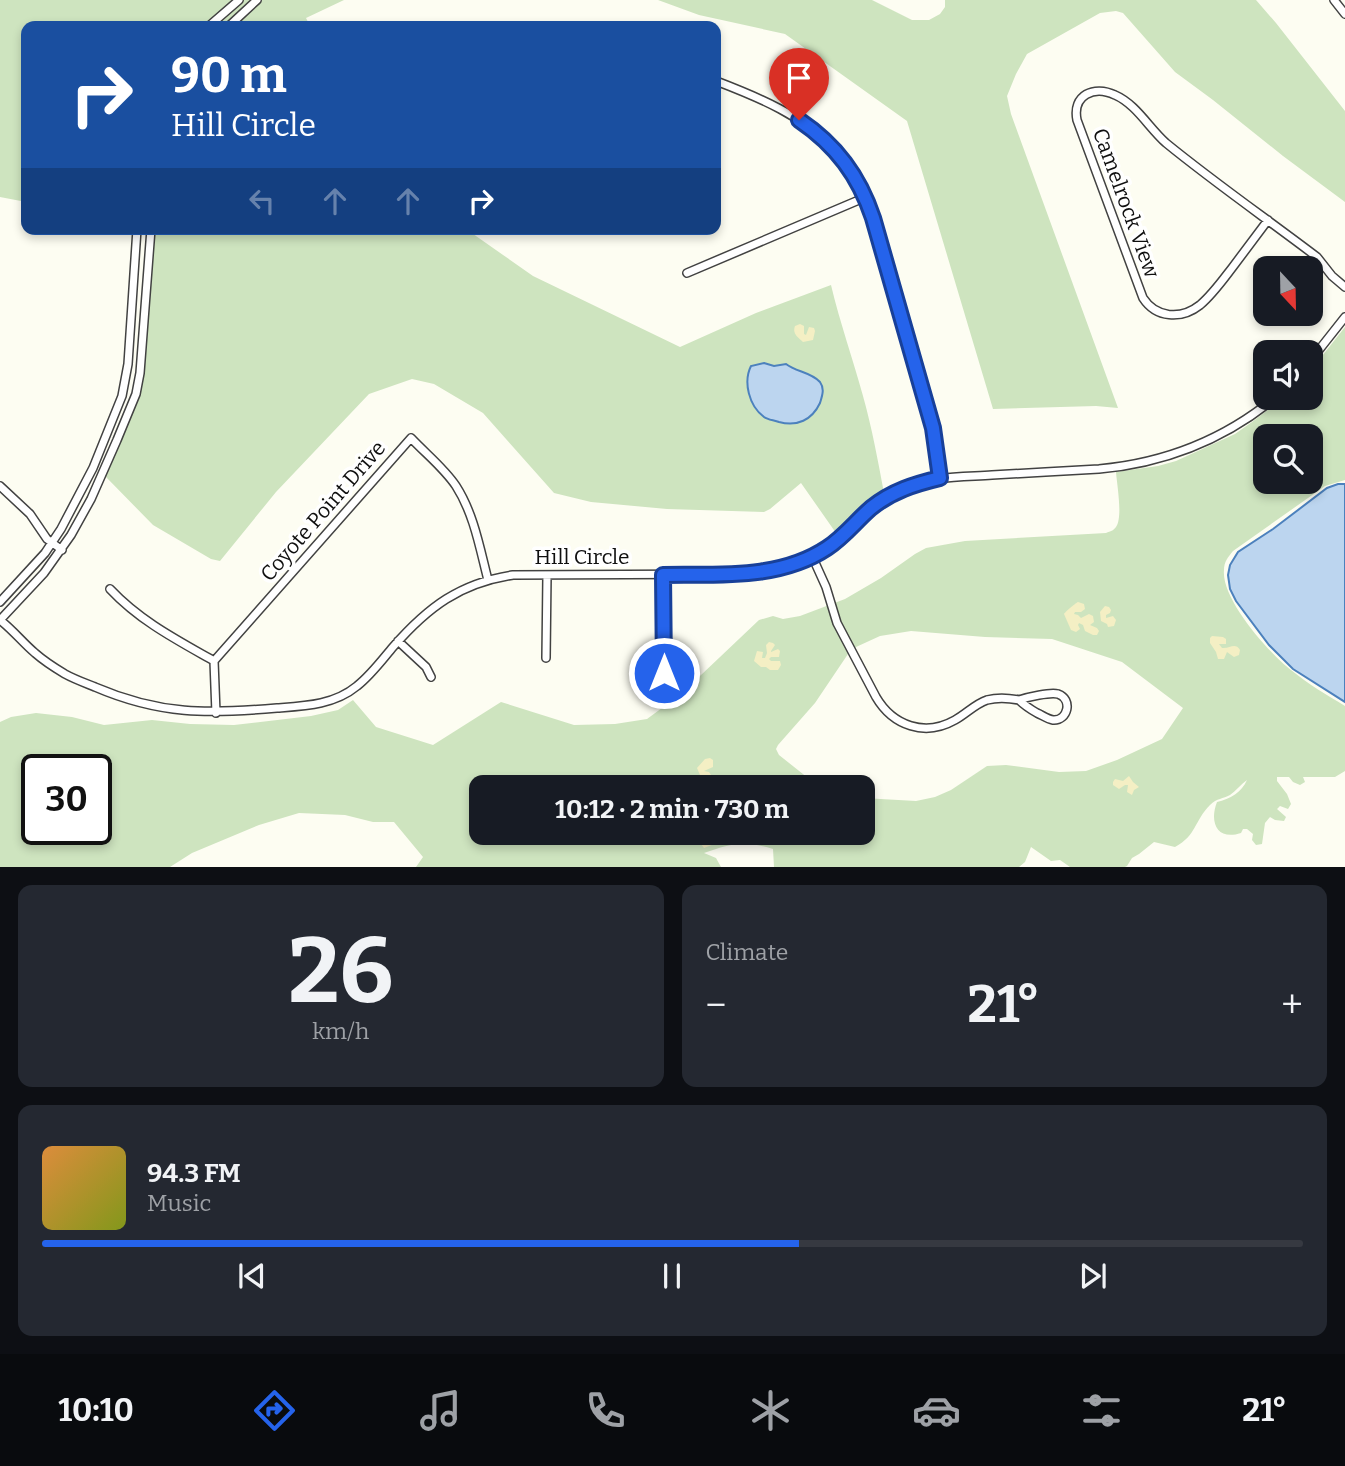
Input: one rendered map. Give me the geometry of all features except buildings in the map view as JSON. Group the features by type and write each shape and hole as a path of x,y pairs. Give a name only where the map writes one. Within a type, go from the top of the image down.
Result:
{"street":[{"path":"215,21 239,0"},
{"path":"234,21 257,0"},
{"path":"1334,0 1345,14"},
{"path":"721,84 782,110 813,130 845,161 866,197 933,428 940,478"},
{"name":"Camelrock View","path":"1268,220 1216,288 1200,304 1179,315 1166,315 1149,307 1143,298 1077,120 1078,102 1095,91 1105,91 1122,99 1165,142 1317,257 1345,287"},
{"path":"687,273 866,197"},
{"path":"0,602 52,543 76,502 93,468 124,389 130,350 137,235"},
{"path":"0,620 62,550 91,499 138,385 150,235"},
{"path":"1323,345 1345,317"},
{"name":"Hill Circle","path":"0,620 36,654 66,674 137,703 216,713 309,705 348,693 441,601 488,580 513,575 754,573 782,568 812,556 836,541 871,509 906,487 940,478 1119,467 1153,460 1183,452 1217,437 1259,410"},
{"name":"Coyote Point Drive","path":"214,662 411,438 449,477 463,498 473,523 488,580"},
{"path":"0,486 36,520 43,534 62,550"},
{"path":"812,556 827,587 837,623 881,706 893,717 909,726 927,729 948,723 985,701 1002,698 1019,700 1056,693 1066,699 1068,709 1061,718 1050,720 1024,706 1019,700"},
{"path":"547,575 547,658"},
{"path":"663,575 664,673 672,685"},
{"path":"110,589 150,624 214,662 216,713"},
{"path":"398,641 426,667 431,677"}],"green space":[{"path":"0,0 344,0 306,18 308,21 21,21 21,201 0,197"},
{"path":"658,0 872,0 912,20 929,20 940,14 945,7 945,0 1256,0 1345,111 1345,202 1175,72 1123,13 1100,13 1027,54 1007,96 1011,114 1118,408 1096,406 993,409 907,121 785,34 699,15"},
{"path":"153,235 475,235 533,276 680,347 756,313 831,285 866,408 884,493 836,533 801,483 764,512 667,509 591,502 554,493 483,413 434,384 412,379 369,394 276,492 220,561 211,559 153,525 105,476 140,390"},
{"path":"1345,327 1345,480 1323,487 1323,424 1253,424 1253,494 1314,494 1233,551 1224,570 1230,595 1259,639 1297,675 1345,706 1345,771 1335,777 1303,777 1305,782 1300,785 1289,777 1277,777 1291,804 1288,809 1280,806 1277,809 1286,817 1284,821 1270,817 1265,823 1262,844 1256,845 1252,840 1253,834 1247,829 1233,835 1226,834 1217,828 1215,823 1217,802 1235,794 1247,780 1230,795 1210,805 1188,838 1175,847 1154,842 1132,858 1125,867 1070,867 1060,860 1051,861 1031,847 1025,862 1019,867 774,867 773,849 757,845 875,845 875,799 916,801 935,797 951,790 987,766 1006,765 1059,772 1086,771 1162,739 1183,708 1122,662 1052,639 911,631 880,636 856,647 848,654 815,703 778,745 776,749 779,755 804,775 469,775 469,845 730,845 704,853 716,858 721,867 416,867 423,857 394,822 373,822 345,815 299,813 259,825 192,853 170,867 0,867 0,722 11,717 36,713 72,717 104,725 152,720 234,725 311,716 338,710 353,700 376,727 433,745 501,702 574,725 615,724 647,719 681,694 759,620 773,616 783,619 800,616 845,599 926,548 965,541 1112,531 1119,516 1116,472 1176,461 1235,434 1267,410 1323,410 1323,355"}],"sand":[{"path":"795,326 804,326 806,335 809,327 814,328 813,340 803,342 796,335"},
{"path":"1078,602 1084,604 1085,609 1074,614 1081,618 1089,614 1093,616 1094,622 1090,625 1097,628 1097,635 1085,631 1079,623 1080,629 1076,632 1071,630 1064,614"},
{"path":"1105,606 1111,610 1106,618 1113,616 1116,620 1114,626 1108,627 1101,621 1100,612"},
{"path":"1212,636 1226,639 1226,644 1219,644 1222,648 1236,646 1240,650 1239,655 1234,657 1227,652 1224,659 1218,659 1210,643"},
{"path":"769,642 775,645 771,652 778,649 780,651 779,657 769,659 780,661 778,670 761,667 754,661 757,651 763,652 762,658 765,658 766,645"},
{"path":"705,759 713,760 713,767 704,771 711,775 700,775 697,768"},
{"path":"1129,776 1139,787 1132,795 1127,792 1128,785 1119,789 1113,785 1115,779 1123,781"}],"water":[{"path":"764,363 774,366 786,364 820,382 822,395 813,414 792,424 767,419 759,412 751,400 748,379 751,366"},
{"path":"1345,484 1345,702 1293,669 1269,645 1236,601 1230,589 1228,575 1230,565 1238,552 1319,494 1323,494 1327,488"}],"route":[{"path":"664,673 663,575 738,574 782,568 812,556 838,540 871,509 895,492 940,478 933,428 866,197 835,150 799,120"}]}
